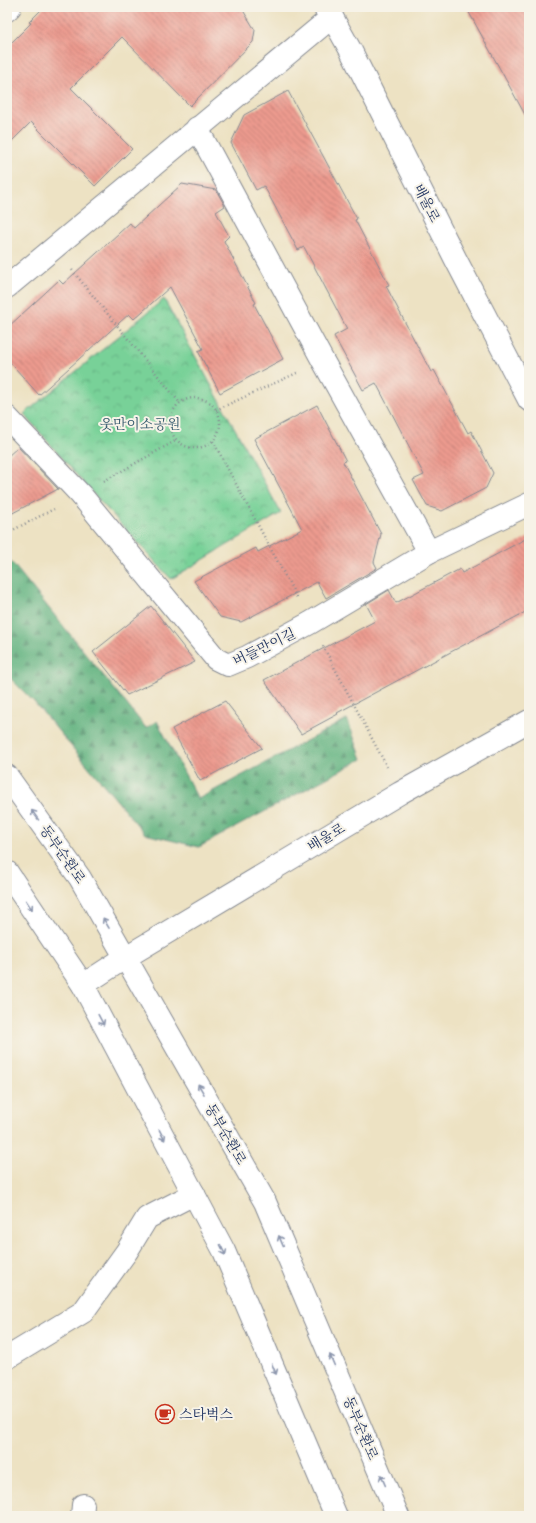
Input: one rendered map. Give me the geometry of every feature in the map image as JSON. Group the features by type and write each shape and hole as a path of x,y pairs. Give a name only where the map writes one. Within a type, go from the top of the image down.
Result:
{"street":[{"path":"7,10 10,7"},
{"path":"7,287 197,128 328,12"},
{"name":"배울로","path":"328,12 351,51 455,258 529,400"},
{"path":"197,128 323,361 429,552"},
{"name":"버들만이길","path":"7,417 81,495 216,659 228,665 247,657 310,623 429,552 529,504"},
{"name":"배울로","path":"83,985 126,957 400,793 529,721"},
{"name":"동부순환로","path":"7,776 80,878 265,1202 398,1516"},
{"path":"8,875 83,985 224,1251 336,1516"},
{"path":"7,1358 83,1312 127,1251 147,1218 194,1194"}],"path":[{"path":"54,248 180,403"},
{"path":"216,410 323,361"},
{"path":"188,399 200,399 211,404 216,410 220,418 220,426 213,441 206,446 190,448 177,440 172,433 171,416 180,403 188,399"},
{"path":"7,533 81,495 177,440"},
{"path":"213,441 400,793"}],"green space":[{"name":"웃만이소공원","path":"164,299 281,513 171,579 88,488 24,414"},
{"path":"7,558 146,728 157,721 198,799 347,719 362,759 199,847 145,834 35,703 7,675"}],"building":[{"path":"44,7 241,7 255,30 253,42 190,106 122,37 71,88 132,149 95,186 31,122 7,146 7,47 31,23 29,22"},
{"path":"466,7 529,7 529,122"},
{"path":"288,91 357,219 355,220 389,285 386,286 431,372 434,370 468,433 471,431 493,473 486,488 442,511 427,506 413,480 424,475 376,383 363,390 334,336 347,329 304,247 298,250 264,186 256,190 231,143 244,115"},
{"path":"182,184 216,190 225,206 216,212 229,236 224,241 256,303 254,304 283,359 220,393 198,351 203,349 170,287 134,319 129,314 39,395 7,359 7,328 59,280 63,284 130,223 134,228"},
{"path":"317,405 346,461 343,462 381,534 374,562 377,568 326,598 317,582 241,622 220,617 194,581 256,548 258,552 302,529 254,439"},
{"path":"18,447 58,489 7,516 7,457"},
{"path":"529,537 529,610 337,713 338,714 301,734 264,680 375,621 366,604 389,590 396,603 460,569 462,573"},
{"path":"151,606 195,662 127,695 93,652"},
{"path":"225,701 262,748 200,781 172,729"}],"place":[{"name":"스타벅스","path":"165,1414"}]}
